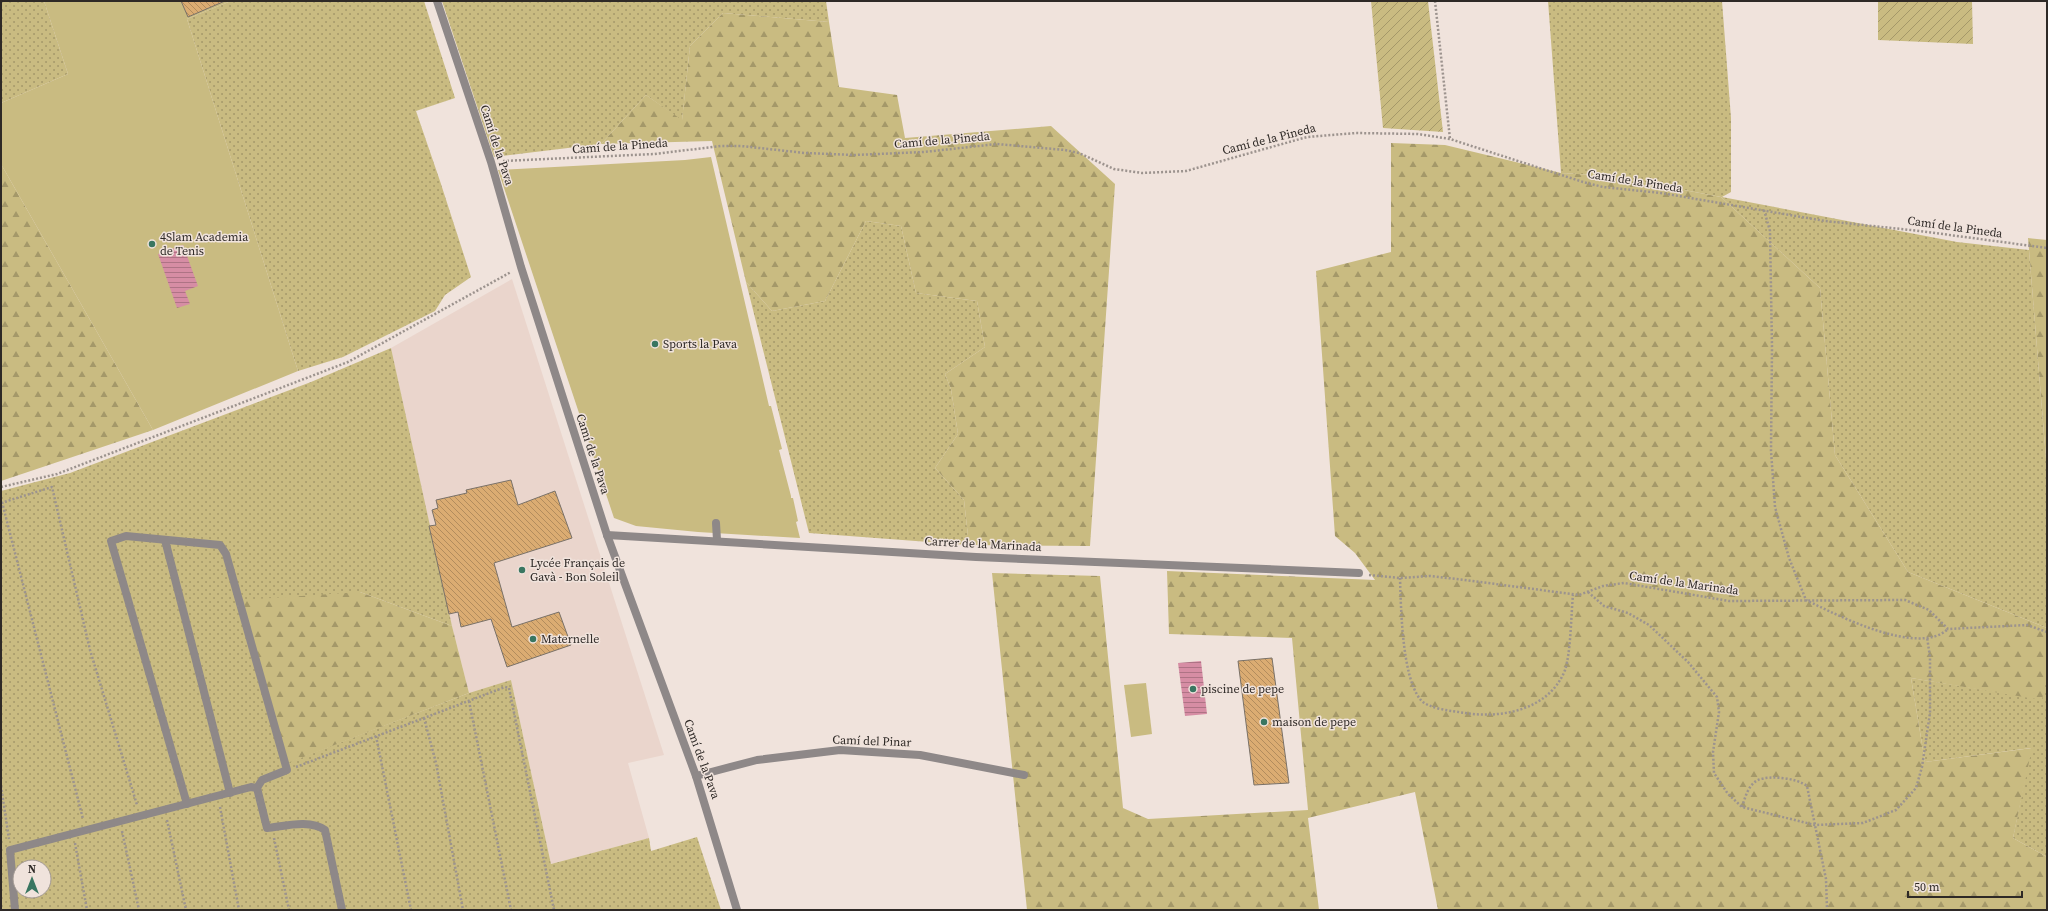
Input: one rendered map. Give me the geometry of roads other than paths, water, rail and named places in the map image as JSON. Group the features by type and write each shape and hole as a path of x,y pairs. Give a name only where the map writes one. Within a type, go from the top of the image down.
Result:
{"street":[{"name":"Camí de la Pava","path":"437,1 491,162 521,267 607,535 696,776 738,910"},
{"path":"716,523 717,540"},
{"name":"Carrer de la Marinada","path":"607,535 717,540 976,557 1358,573"},
{"path":"187,804 111,541 126,536 220,545 226,554 287,770 262,780 257,788 267,828 290,825 318,825 325,830 342,910"},
{"path":"165,540 230,793"},
{"name":"Camí del Pinar","path":"696,776 757,760 840,750 920,755 1024,775"},
{"path":"15,910 10,850 120,820 251,787 257,788"}],"place":[{"name":"4Slam Academia de Tenis","path":"152,244"},
{"name":"Sports la Pava","path":"655,344"},
{"name":"Lycée Français de Gavà - Bon Soleil","path":"522,570"},
{"name":"Maternelle","path":"533,639"},
{"name":"piscine de pepe","path":"1193,689"},
{"name":"maison de pepe","path":"1264,722"}]}
